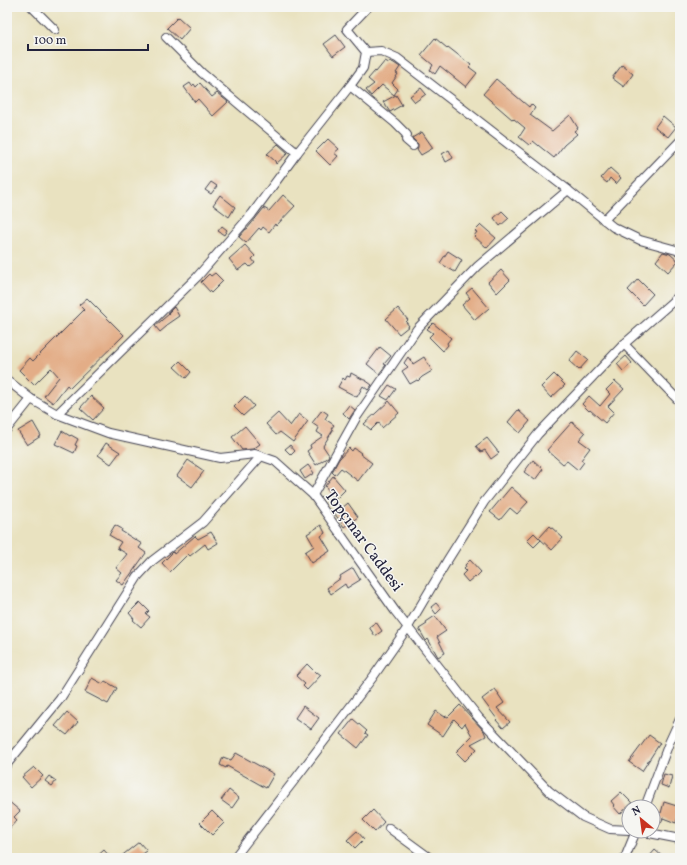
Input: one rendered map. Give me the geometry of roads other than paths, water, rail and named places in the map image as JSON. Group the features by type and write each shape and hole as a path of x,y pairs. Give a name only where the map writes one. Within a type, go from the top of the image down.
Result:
{"street":[{"path":"32,7 55,30"},
{"path":"57,414 197,277 252,214 297,153 364,68 366,52 347,29 368,7"},
{"path":"166,37 202,73 297,153"},
{"path":"366,52 381,50 397,58 568,190 613,227 640,240 680,251"},
{"path":"350,86 395,123 407,135 406,140 413,146"},
{"path":"604,220 680,141"},
{"path":"313,495 356,418 417,329 478,266 568,190"},
{"path":"234,858 373,677 408,627 446,561 484,502 538,434 624,344 680,295"},
{"path":"624,344 680,402"},
{"name":"Topçınar Caddesi","path":"7,380 30,399 57,414 108,433 220,458 255,454 275,461 313,495 395,611 480,718 549,791 583,817 610,829 621,830"},
{"path":"7,429 30,399"},
{"path":"7,764 60,699 138,576 152,561 203,522 261,456"},
{"path":"648,799 669,743 680,719"},
{"path":"389,828 430,858"},
{"path":"661,835 680,839"},
{"path":"625,858 634,839"}]}
